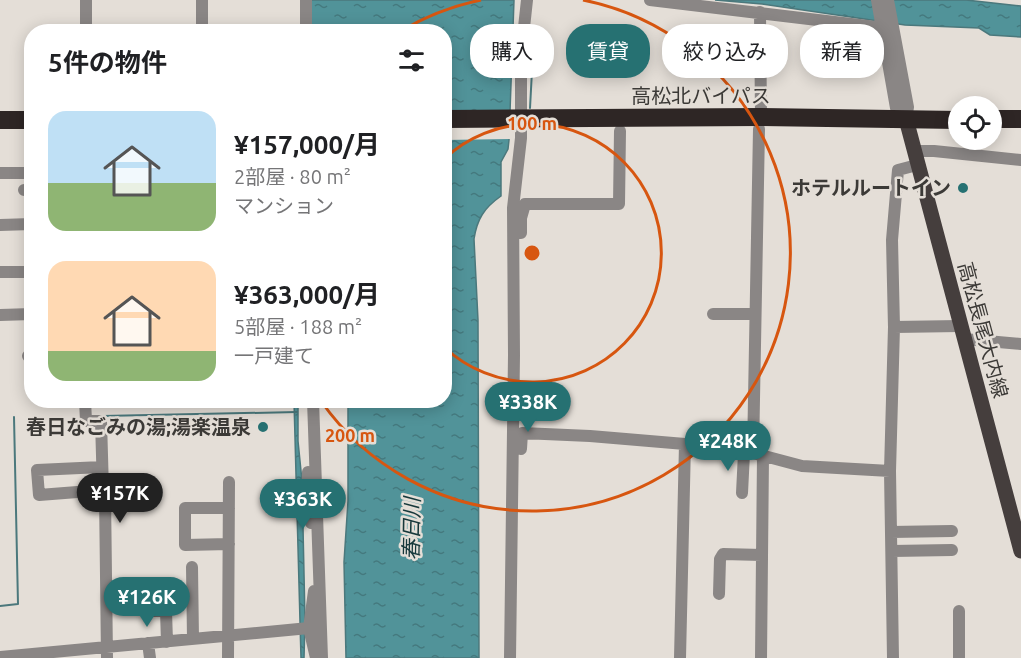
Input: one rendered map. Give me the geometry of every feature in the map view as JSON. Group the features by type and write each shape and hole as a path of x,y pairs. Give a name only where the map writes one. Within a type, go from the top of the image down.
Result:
{"highway":[{"path":"1002,119 1021,119"},
{"path":"0,120 24,120"},
{"name":"高松北バイパス","path":"452,120 517,125 907,124 948,121"},
{"name":"高松北バイパス","path":"591,125 620,131 760,123"},
{"name":"高松北バイパス","path":"907,124 948,129"},
{"name":"高松北バイパス","path":"452,130 517,125"},
{"path":"1002,130 1021,130"},
{"path":"0,131 24,131"}],"main road":[{"name":"高松長尾大内線","path":"907,124 1021,551"}],"street":[{"path":"86,0 86,24"},
{"path":"202,0 202,24"},
{"path":"306,0 306,24"},
{"path":"510,658 514,355 513,208 521,55 527,0"},
{"path":"650,0 887,27"},
{"path":"877,0 887,27"},
{"path":"888,0 887,27 896,108 907,124"},
{"path":"760,12 753,454 762,555 761,658"},
{"path":"514,316 521,309 521,218 525,204 619,204 620,131"},
{"path":"893,658 890,471 894,327 892,240 898,170 915,158 934,151 1021,160"},
{"path":"0,173 24,173"},
{"path":"0,225 24,224"},
{"path":"0,272 24,272"},
{"path":"0,315 24,314"},
{"path":"713,314 755,314"},
{"path":"894,327 962,333 1021,344"},
{"path":"513,491 519,474 522,433 521,376 514,355"},
{"path":"85,408 86,421 100,421 105,494 107,653"},
{"path":"313,408 317,589 322,658"},
{"path":"522,433 685,444 724,452 753,454 802,466 890,471"},
{"path":"680,658 685,444"},
{"path":"742,493 753,454"},
{"path":"102,467 37,470 39,495 103,490"},
{"path":"228,658 229,482"},
{"path":"229,508 185,508 185,545 229,544"},
{"path":"891,532 952,531"},
{"path":"892,550 952,550"},
{"path":"719,594 720,559 723,554 762,555"},
{"path":"192,567 193,639"},
{"path":"316,658 303,629 317,589"},
{"path":"148,611 166,611 166,642"},
{"path":"959,611 959,658"},
{"path":"0,657 107,653 148,643 303,629"},
{"path":"148,643 150,658"}],"water":[{"name":"春日川","path":"308,0 514,0 513,24 470,24 470,78 511,78 509,140 508,149 501,162 501,196 482,214 474,239 478,320 479,658 346,658 344,562 348,501 348,408 452,408 452,24 309,24"},
{"path":"715,0 966,0 1021,6 1021,37 990,35 979,28 905,25 762,4"},
{"path":"294,408 298,408 298,441 302,481 305,620 304,658 301,658"}],"pier":[{"path":"513,110 512,139 452,140 452,111"}],"waterway":[{"path":"530,108 532,78"},
{"path":"102,416 297,412"},
{"path":"0,606 18,604 14,417"}],"place":[{"name":"ホテルルートイン","path":"963,188"},
{"name":"春日なごみの湯;湯楽温泉","path":"263,427"}]}
